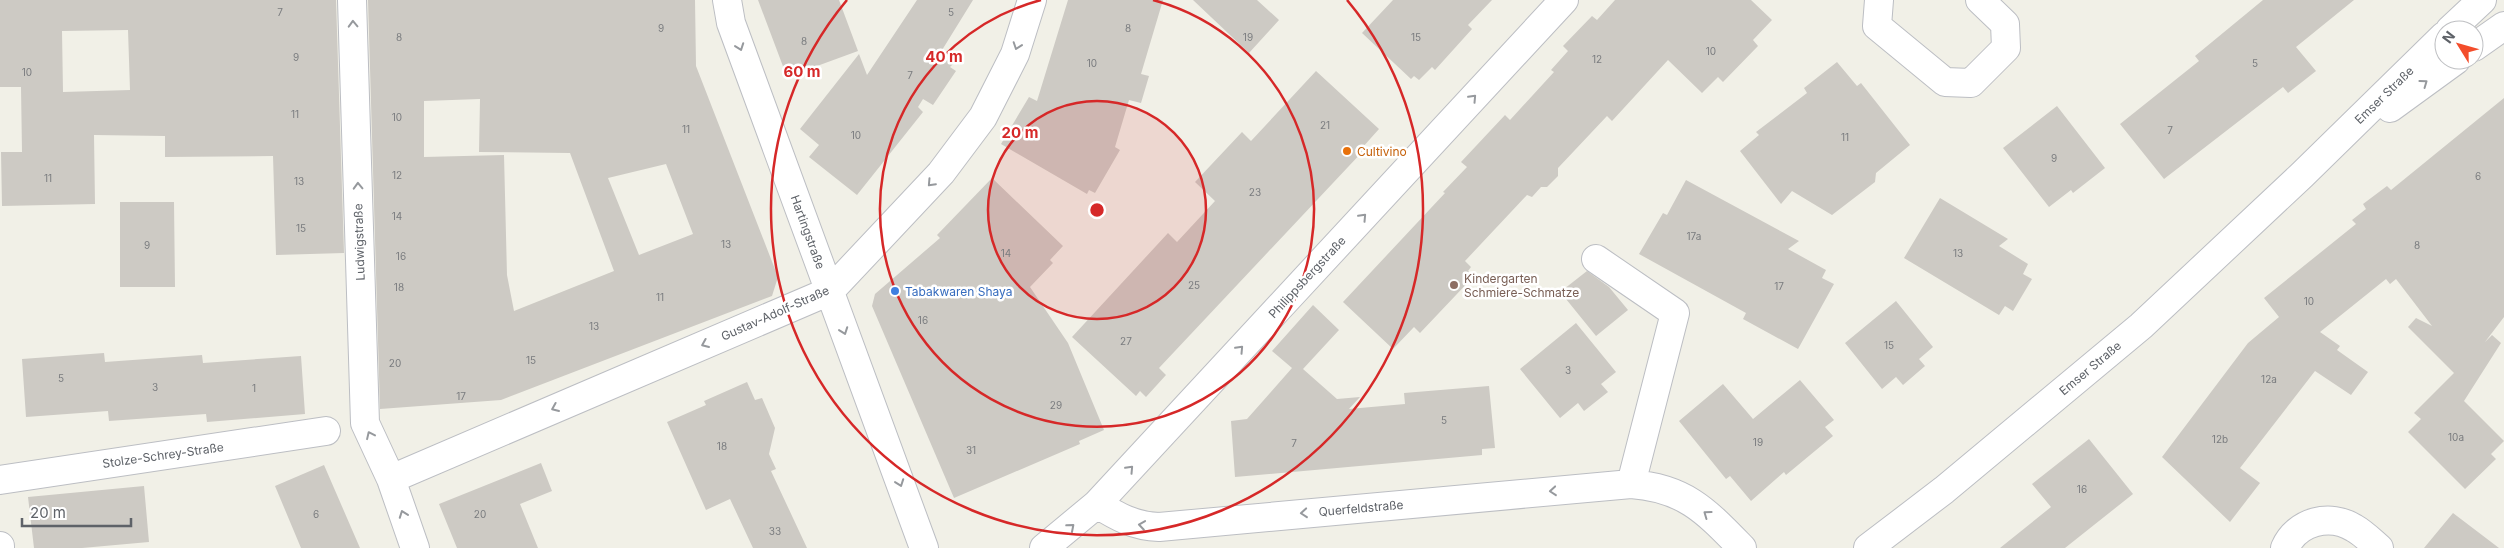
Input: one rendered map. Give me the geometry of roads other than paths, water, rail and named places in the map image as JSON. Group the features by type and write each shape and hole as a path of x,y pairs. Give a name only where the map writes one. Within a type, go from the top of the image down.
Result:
{"street":[{"name":"Ludwigstraße","path":"352,0 365,423 391,479 415,548"},
{"name":"Hartingstraße","path":"727,0 732,23 924,548"},
{"name":"Gustav-Adolf-Straße","path":"391,479 830,290 941,173 983,117 1015,54 1032,0"},
{"name":"Philippsbergstraße","path":"1044,548 1097,504 1564,0"},
{"path":"1879,0 1877,26 1944,82 1971,83 2006,48 2005,24 1980,0"},
{"path":"2461,20 2482,0"},
{"path":"2484,40 2504,26"},
{"name":"Emser Straße","path":"1868,548 1944,490 2141,326 2302,175 2434,46"},
{"name":"Emser Straße","path":"2302,175 2364,126 2442,70"},
{"path":"1596,259 1676,313 1631,484"},
{"name":"Stolze-Schrey-Straße","path":"0,480 326,431"},
{"name":"Querfeldstraße","path":"1097,504 1125,522 1141,526 1159,527 1631,484 1670,490 1714,520 1742,548"},
{"path":"2285,548 2296,532 2309,523 2325,520 2341,522 2355,528 2379,548"}],"place":[{"name":"Cultivino","path":"1347,151"},
{"name":"Kindergarten Schmiere-Schmatze","path":"1454,285"},
{"name":"Tabakwaren Shaya","path":"895,291"}]}
